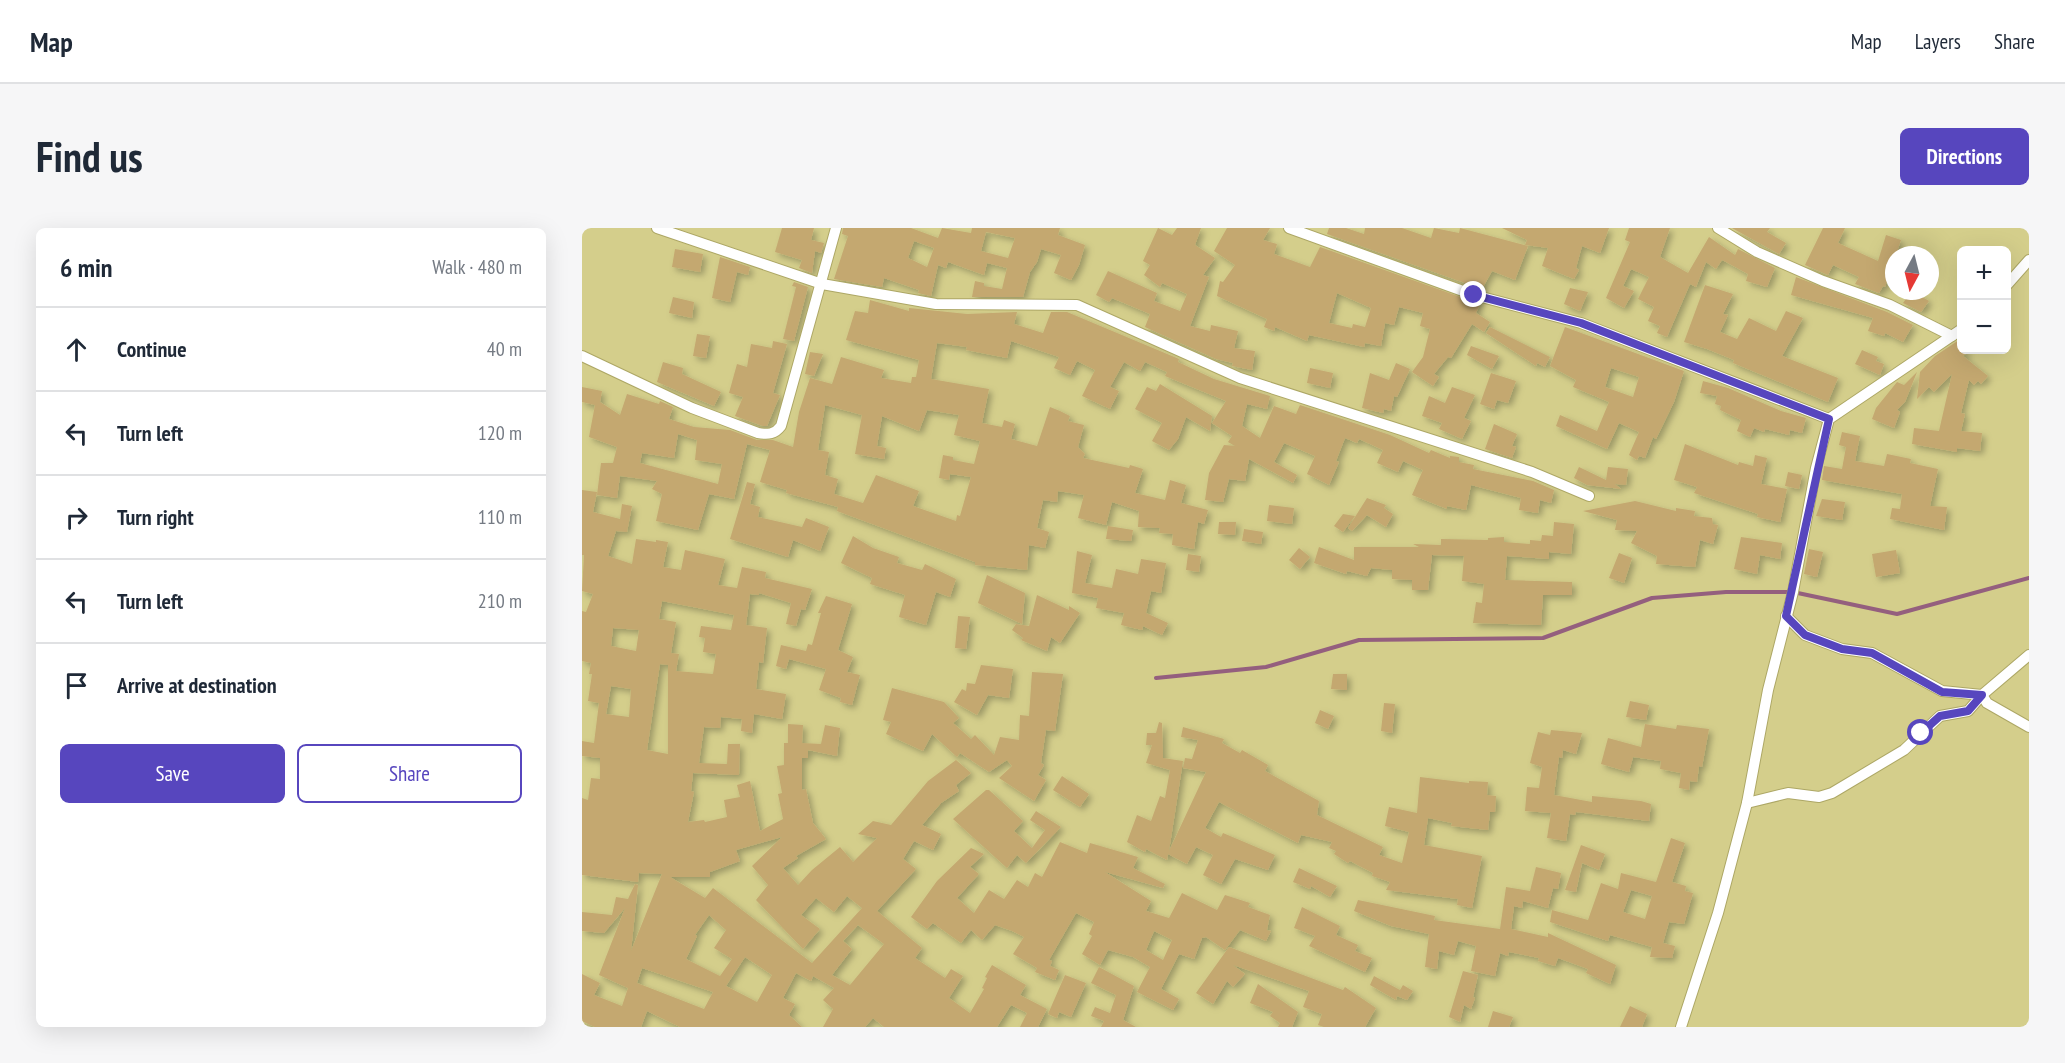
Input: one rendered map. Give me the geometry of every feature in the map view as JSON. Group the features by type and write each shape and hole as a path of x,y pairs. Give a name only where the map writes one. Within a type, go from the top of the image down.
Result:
{"street":[{"path":"657,228 822,284 936,304 1077,304 1240,378 1532,472 1589,495"},
{"path":"582,356 692,408 767,435 777,431 781,426 836,228"},
{"path":"1289,228 1474,295 1581,323 1829,419"},
{"path":"1718,228 1757,252 1823,281 1890,305 1952,336"},
{"path":"2011,281 2029,260"},
{"path":"1681,1027 1718,913 1747,803 1768,690 1829,419 1957,332"},
{"path":"1786,616 1805,635 1842,649 1872,653 1942,692 1982,695"},
{"path":"1747,803 1788,793 1819,797 1832,793 1904,750 1940,716 1968,711 1982,695 2029,655"},
{"path":"1982,695 1987,703 2029,727"}],"building":[{"path":"782,228 814,228 811,240 824,243 821,253 815,251 812,273 799,268 802,260 775,252"},
{"path":"843,228 911,228 938,238 942,228 971,233 972,228 1060,228 1058,235 1085,245 1079,265 1071,280 1054,273 1061,255 1041,249 1037,262 1030,272 1023,297 972,297 975,281 984,283 984,286 1002,289 1007,268 987,263 984,275 948,262 946,268 938,265 931,296 918,293 919,290 884,278 882,287 834,279 848,236 842,234","holes":["986,232 1015,238 1008,258 981,251","914,241 934,248 927,267 908,258"]},
{"path":"1158,228 1172,235 1177,228 1201,228 1195,245 1215,258 1203,275 1209,277 1190,326 1210,331 1211,325 1238,331 1234,348 1255,351 1252,370 1232,366 1233,363 1216,359 1145,327 1150,314 1112,298 1109,302 1096,295 1108,271 1157,293 1154,301 1180,311 1187,294 1162,283 1160,287 1144,275 1150,265 1143,261"},
{"path":"1227,228 1270,228 1263,240 1277,244 1274,254 1310,267 1320,247 1480,304 1476,313 1490,322 1484,332 1472,324 1451,358 1448,357 1434,374 1439,377 1433,386 1412,372 1423,357 1430,329 1420,326 1423,313 1399,307 1394,325 1385,323 1381,346 1365,343 1364,347 1309,335 1307,341 1275,327 1274,331 1264,327 1267,319 1217,296 1220,281 1223,282 1235,265 1214,251","holes":["1337,293 1371,308 1365,327 1353,324 1352,328 1329,323"]},
{"path":"1329,228 1346,228 1364,234 1365,228 1402,228 1431,238 1434,228 1459,233 1460,228 1528,246 1515,280 1492,271 1482,289 1327,234"},
{"path":"1502,228 1609,228 1600,253 1582,246 1576,268 1579,270 1574,279 1542,266 1548,248 1525,245 1527,240"},
{"path":"1629,228 1670,228 1660,257 1688,273 1709,237 1735,255 1738,249 1775,268 1767,287 1746,281 1748,274 1722,260 1716,269 1706,262 1696,287 1690,284 1667,337 1657,333 1660,326 1648,321 1654,307 1638,299 1649,277 1631,269 1623,286 1634,291 1624,308 1606,298 1630,242 1625,240"},
{"path":"1732,228 1770,228 1767,232 1786,243 1779,254"},
{"path":"1823,228 1845,228 1838,243 1878,261 1886,235 1901,240 1899,246 1885,246 1885,287 1883,286 1879,293 1855,284 1859,277 1833,265 1828,275 1805,265"},
{"path":"675,249 703,254 700,272 672,267"},
{"path":"720,257 750,267 748,275 737,272 730,302 712,298"},
{"path":"1796,277 1887,312 1913,325 1903,342 1885,333 1884,336 1868,331 1873,318 1791,295"},
{"path":"794,282 808,287 794,341 783,339 796,287 792,286"},
{"path":"1705,285 1733,294 1723,314 1728,315 1720,332 1737,339 1749,318 1776,331 1786,311 1803,318 1782,356 1838,378 1828,402 1733,363 1734,360 1684,342"},
{"path":"1570,288 1588,292 1580,311 1564,304"},
{"path":"673,297 694,302 692,318 669,313"},
{"path":"870,300 909,311 909,308 967,314 1017,312 1014,324 1043,333 1051,312 1067,312 1179,359 1178,362 1214,379 1270,396 1267,409 1247,404 1242,426 1260,438 1274,406 1296,414 1300,405 1390,435 1429,453 1431,450 1450,458 1450,456 1459,457 1459,462 1474,465 1473,469 1533,481 1554,490 1551,503 1540,500 1538,513 1519,510 1521,498 1471,485 1466,510 1447,506 1447,509 1412,495 1423,470 1403,461 1398,472 1377,463 1383,450 1359,439 1357,443 1345,438 1336,461 1339,462 1329,485 1307,474 1315,456 1284,443 1274,462 1297,475 1293,483 1249,459 1245,481 1229,479 1223,502 1205,500 1209,473 1224,445 1235,446 1228,442 1232,436 1212,423 1226,401 1165,376 1167,372 1145,362 1140,371 1124,362 1110,387 1119,391 1110,409 1082,396 1095,370 1077,361 1070,375 1054,368 1059,357 1011,341 1007,358 966,350 967,347 937,343 931,379 989,389 982,423 1002,427 1004,420 1015,424 1011,439 1037,446 1050,407 1070,416 1068,421 1084,425 1078,447 1085,454 1083,458 1143,469 1135,493 1165,500 1170,480 1186,485 1181,503 1208,510 1204,524 1198,522 1194,549 1172,545 1173,534 1159,533 1160,528 1138,527 1139,511 1112,502 1106,525 1078,518 1084,495 1058,491 1057,502 1043,500 1037,528 1049,532 1045,548 1029,545 1027,570 975,565 975,562 837,511 838,507 786,493 787,490 760,482 770,450 747,444 734,499 709,494 698,530 656,521 662,494 652,489 657,481 620,476 617,498 597,495 601,463 613,463 617,447 589,437 595,405 582,402 582,387 602,391 600,402 620,415 627,394 659,404 660,401 673,407 669,419 694,427 730,430 757,440 773,440 793,447 799,412 810,378 832,384 841,357 884,370 881,378 911,383 912,377 916,377 919,360 846,340 855,311 868,313","holes":["825,405 862,415 855,454 884,459 886,448 877,446 882,416 919,431 927,410 959,415 954,435 980,441 974,464 953,460 953,457 943,455 939,478 949,480 950,474 971,477 960,516 957,515 956,521 913,506 919,491 876,475 863,503 834,494 838,479 825,475 829,452 818,450","678,434 697,440 695,460 722,464 718,484 640,463 642,453 674,458"]},
{"path":"1905,300 1929,301 1921,312 1903,303"},
{"path":"1490,327 1550,357 1545,367 1537,363 1536,366 1486,333"},
{"path":"1565,327 1684,371 1674,402 1656,439 1653,437 1645,458 1639,456 1637,460 1629,455 1639,432 1619,423 1607,449 1556,426 1560,415 1597,431 1609,402 1573,387 1576,380 1550,366","holes":["1611,368 1639,377 1633,397 1605,387"]},
{"path":"697,334 710,336 706,358 693,356"},
{"path":"773,341 787,344 773,393 780,395 767,426 763,426 735,416 743,397 729,393 737,364 747,367 751,344 772,348"},
{"path":"1957,341 1957,354 1965,354 1963,356 1988,376 1981,384 1978,381 1974,385 1969,380 1961,413 1965,414 1961,431 1982,433 1980,451 1957,448 1957,452 1912,444 1914,428 1939,431 1952,374 1934,392 1929,387 1917,399 1920,372 1935,356"},
{"path":"1471,346 1499,356 1492,369 1467,355"},
{"path":"1862,350 1878,357 1876,361 1884,364 1880,375 1855,364"},
{"path":"810,352 823,354 814,376 805,374"},
{"path":"663,362 683,368 682,374 721,392 714,406 657,382"},
{"path":"1396,363 1410,369 1397,397 1394,396 1391,411 1384,409 1383,413 1362,408 1370,373 1389,380"},
{"path":"1310,368 1333,373 1330,388 1307,383"},
{"path":"1917,372 1905,402 1897,410 1900,412 1894,428 1872,419 1876,408 1897,382 1904,385"},
{"path":"1491,373 1516,381 1508,403 1497,400 1494,409 1480,404"},
{"path":"1703,381 1728,388 1781,411 1806,418 1802,433 1790,430 1789,435 1765,429 1764,432 1754,428 1750,437 1737,431 1741,420 1720,410 1721,406 1715,404 1717,396 1700,393"},
{"path":"1160,384 1212,416 1210,431 1186,417 1178,439 1169,450 1152,441 1162,423 1135,409 1147,387 1156,391"},
{"path":"1452,387 1475,395 1464,418 1471,421 1462,439 1439,429 1442,423 1422,416 1429,396 1445,403"},
{"path":"1494,424 1517,434 1512,446 1516,447 1512,458 1485,449"},
{"path":"1842,432 1860,436 1855,461 1884,466 1887,454 1911,459 1910,463 1938,469 1930,506 1947,507 1944,530 1890,519 1892,508 1900,509 1902,494 1822,480 1824,466 1842,469 1846,447 1839,445"},
{"path":"1685,444 1738,465 1739,462 1753,466 1755,455 1767,458 1761,484 1787,489 1780,522 1757,517 1758,514 1694,493 1697,487 1674,480"},
{"path":"1579,467 1606,480 1608,467 1628,469 1626,485 1615,484 1621,489 1587,485 1574,478"},
{"path":"1788,472 1802,475 1799,489 1785,486"},
{"path":"747,482 755,484 750,504 760,507 758,517 802,527 806,518 829,527 820,551 793,540 788,557 730,539"},
{"path":"582,490 597,492 593,512 620,519 622,504 632,506 627,532 616,531 608,556 632,564 636,539 656,542 656,540 668,542 663,567 681,570 685,550 725,559 718,585 737,588 742,567 766,572 765,578 812,589 805,610 801,609 796,626 786,624 791,603 759,593 759,595 750,594 746,625 767,628 763,663 759,662 756,689 786,694 782,719 754,714 752,733 741,731 742,719 721,717 720,728 704,727 699,763 727,764 728,744 740,744 739,775 693,773 691,791 694,792 688,822 704,820 705,822 727,817 724,800 740,797 737,785 750,781 760,831 783,819 778,794 782,793 777,766 784,765 784,743 788,743 788,724 803,725 802,743 821,744 825,725 840,728 837,756 808,750 808,758 802,758 802,790 806,789 813,823 826,839 796,856 798,858 783,868 798,885 840,847 853,862 877,838 858,834 873,821 891,825 928,781 956,760 971,773 956,785 959,791 941,803 922,825 941,834 933,850 914,841 903,859 916,869 877,911 922,948 915,958 945,978 951,969 963,976 949,998 970,1013 984,989 982,988 987,978 985,977 992,965 1026,985 1020,995 1047,1009 1038,1027 1020,1027 1027,1013 1011,1005 997,1027 884,1027 873,1018 865,1027 823,1027 833,1009 823,1000 834,988 813,976 811,981 796,973 783,998 795,1004 789,1015 802,1027 680,1027 647,1011 641,1027 595,1027 582,1021 582,974 600,983 594,995 622,1006 628,988 599,975 625,908 604,933 582,931 582,912 612,915 616,897 628,899 635,884 638,885 631,951 662,874 639,873 638,882 582,875 582,798 588,800 591,778 600,779 600,758 582,756 582,741 594,743 599,703 588,701 592,674 589,674 591,663 582,661 582,611 586,612 593,594 582,591 584,555 582,555","holes":["662,601 734,615 731,630 701,626 699,637 705,638 703,652 716,654 713,674 676,671 679,654 671,653 676,622 659,619","613,628 639,630 636,651 611,646","660,664 668,665 668,754 647,750","611,686 631,689 629,717 606,714","782,837 752,866 768,885 756,900 803,949 820,929 801,915 816,898 834,912 847,896 862,908 812,963 713,888 705,898 670,877 710,877 710,872 740,861 736,850","709,915 726,930 714,948 732,959 720,976 686,959 697,936 695,935","858,925 884,944 850,985 832,975 852,949 843,941","745,957 772,975 757,1002 726,986","642,968 713,992 704,1009 637,983"]},
{"path":"1367,498 1386,505 1384,508 1393,514 1386,527 1367,515 1352,531 1348,528"},
{"path":"1822,499 1845,502 1842,520 1816,516"},
{"path":"1635,501 1676,511 1676,508 1695,511 1694,516 1712,518 1713,524 1718,525 1713,544 1700,540 1695,567 1656,564 1657,556 1631,543 1637,531 1615,530 1617,520 1583,511"},
{"path":"1269,505 1294,508 1292,524 1267,521"},
{"path":"1343,514 1355,516 1343,532 1334,526"},
{"path":"1219,522 1236,522 1235,535 1218,534"},
{"path":"1554,522 1574,524 1571,554 1549,552 1549,559 1507,556 1505,580 1572,582 1572,595 1543,595 1541,625 1473,623 1476,602 1482,603 1484,584 1462,581 1464,556 1432,555 1428,590 1412,590 1412,580 1392,579 1392,570 1371,568 1367,576 1347,571 1346,574 1314,563 1319,547 1354,560 1354,547 1441,545 1441,539 1488,540 1488,538 1504,537 1504,542 1530,544 1530,540 1541,541 1542,535 1553,536"},
{"path":"1108,526 1133,530 1131,541 1106,539"},
{"path":"1244,529 1263,532 1261,544 1242,541"},
{"path":"853,536 873,548 899,557 897,563 922,570 925,564 956,579 950,597 936,592 926,625 899,617 905,595 870,584 872,578 841,563"},
{"path":"1741,537 1782,543 1780,559 1760,555 1757,574 1734,569"},
{"path":"1299,548 1310,557 1300,569 1289,560"},
{"path":"1809,549 1823,552 1817,577 1804,574"},
{"path":"1896,550 1900,573 1876,577 1872,554"},
{"path":"1077,551 1092,555 1085,583 1112,588 1116,569 1138,574 1141,559 1166,563 1161,593 1151,591 1146,613 1168,623 1162,635 1143,626 1142,630 1121,625 1124,613 1096,608 1098,598 1072,593"},
{"path":"1619,553 1632,558 1624,583 1609,578"},
{"path":"1188,554 1201,556 1199,572 1186,570"},
{"path":"987,575 1025,593 1022,624 978,603"},
{"path":"1037,595 1069,610 1069,606 1080,613 1060,643 1051,637 1047,651 1021,640 1023,638 1012,630 1016,624 1029,626"},
{"path":"826,596 852,604 838,650 853,657 847,672 860,675 852,705 840,702 841,698 819,690 826,669 789,659 786,669 776,666 781,645 806,651 808,644 812,645 821,613 818,613"},
{"path":"958,616 970,617 966,649 955,648"},
{"path":"981,665 1013,669 1009,698 988,695 977,715 954,702 962,689 966,691 967,683 975,684"},
{"path":"1032,672 1063,674 1055,731 1046,730 1041,763 1044,765 1038,775 1046,780 1034,801 999,778 1012,766 1007,760 989,772 960,753 957,757 932,734 923,751 886,734 891,722 883,720 892,688 944,702 959,718 953,723 971,739 975,735 994,755 1000,737 1019,740 1020,715 1029,716"},
{"path":"1333,674 1347,674 1347,690 1331,689"},
{"path":"1630,701 1649,705 1646,720 1626,717"},
{"path":"1384,703 1395,704 1392,733 1381,731"},
{"path":"1320,710 1334,716 1328,729 1315,723"},
{"path":"1159,722 1162,723 1163,758 1183,761 1169,851 1206,772 1183,768 1185,758 1192,759 1198,740 1181,737 1183,727 1224,739 1222,743 1240,753 1242,750 1268,765 1265,771 1319,801 1317,815 1383,847 1379,855 1402,863 1409,832 1385,826 1389,807 1417,813 1420,777 1469,783 1469,781 1488,782 1487,795 1496,796 1495,812 1490,812 1488,830 1451,826 1452,823 1428,818 1424,845 1482,856 1472,908 1457,905 1458,899 1386,890 1390,882 1372,876 1373,873 1350,861 1348,863 1334,854 1336,851 1329,848 1332,842 1301,835 1298,843 1219,802 1205,828 1221,837 1223,833 1275,855 1268,870 1235,859 1221,884 1203,875 1213,855 1196,847 1187,864 1168,854 1167,860 1146,849 1145,852 1127,842 1137,815 1151,821 1160,796 1165,798 1170,770 1146,763 1152,745 1146,745 1147,733 1156,733"},
{"path":"1645,724 1676,729 1677,725 1709,729 1702,767 1699,766 1697,782 1690,781 1689,790 1679,788 1681,773 1660,769 1661,761 1633,757 1629,772 1601,764 1608,738 1641,747"},
{"path":"1551,730 1582,733 1576,754 1563,750 1562,758 1559,757 1554,795 1592,802 1592,796 1641,801 1651,804 1649,821 1576,812 1575,815 1570,814 1566,841 1547,838 1551,813 1525,811 1527,787 1539,788 1542,767 1530,763 1538,732 1550,735"},
{"path":"1062,776 1089,794 1080,807 1053,790"},
{"path":"986,790 989,790 1023,821 1014,831 1032,848 1045,830 1030,820 1036,811 1061,827 1026,863 1017,855 1007,868 953,819"},
{"path":"1671,838 1685,843 1672,882 1686,886 1685,891 1693,893 1684,924 1669,922 1663,943 1675,946 1672,958 1650,957 1652,947 1610,935 1608,941 1550,922 1552,910 1588,920 1601,883 1618,889 1621,873 1656,882","holes":["1631,890 1652,896 1645,919 1623,912"]},
{"path":"1060,842 1087,853 1090,843 1138,857 1133,868 1165,884 1163,888 1105,872 1151,901 1146,911 1169,918 1182,893 1217,910 1225,895 1250,903 1248,907 1270,915 1267,930 1271,931 1266,941 1240,930 1225,950 1206,937 1202,938 1194,959 1179,954 1161,989 1179,999 1173,1010 1137,992 1150,967 1133,957 1108,950 1100,965 1082,954 1092,936 1089,934 1094,922 1076,913 1049,960 1052,961 1050,966 1059,970 1055,980 1035,972 1037,968 1013,954 1024,937 1012,931 995,925 982,940 971,930 961,943 933,923 927,929 911,917 937,881 971,848 984,854 970,867 979,874 957,898 974,913 989,890 1004,899 1017,880 1028,887 1035,873 1042,877","holes":["1154,931 1172,940 1163,960 1146,950"]},
{"path":"1581,845 1605,854 1599,870 1582,863 1576,892 1565,890"},
{"path":"1536,867 1561,873 1558,889 1553,888 1548,908 1523,901 1522,908 1514,906 1511,929 1548,937 1548,933 1616,965 1610,984 1586,973 1588,969 1558,958 1555,966 1538,961 1539,958 1509,952 1508,956 1500,953 1495,976 1471,971 1476,946 1458,941 1454,955 1439,951 1437,969 1425,967 1429,934 1391,926 1354,911 1358,900 1435,916 1434,920 1500,929 1506,887 1530,891"},
{"path":"1299,868 1337,886 1330,897 1311,886 1310,889 1293,882"},
{"path":"1302,907 1340,926 1336,935 1358,945 1355,951 1372,958 1365,972 1309,946 1315,936 1294,928"},
{"path":"1229,947 1343,990 1345,987 1376,1008 1365,1027 1324,1027 1318,1025 1322,1014 1303,1007 1309,991 1233,965 1245,974 1233,987 1227,981 1213,1004 1196,993"},
{"path":"1099,967 1134,986 1123,1020 1136,1027 1101,1027 1104,1021 1091,1016 1095,1007 1110,1013 1116,995 1091,983"},
{"path":"1463,971 1478,975 1471,1009 1464,1005 1460,1022 1449,1017"},
{"path":"1065,975 1086,983 1071,1017 1059,1012 1057,1018 1048,1014"},
{"path":"1374,976 1400,990 1403,985 1413,991 1407,1000 1397,996 1396,1000 1370,985"},
{"path":"1258,984 1298,1012 1292,1027 1278,1027 1280,1023 1270,1016 1273,1012 1250,1003"},
{"path":"1630,1006 1647,1014 1642,1027 1620,1027"},
{"path":"1493,1011 1513,1017 1509,1027 1488,1027"}],"waterway":[{"path":"1156,678 1266,667 1359,640 1543,638 1652,598 1726,592 1793,592 1897,614 2029,578"}],"route":[{"path":"1474,295 1581,323 1829,419 1816,468 1793,592 1786,616 1805,635 1842,649 1872,653 1942,692 1982,695 1968,711 1952,716 1940,716 1921,733"}]}
